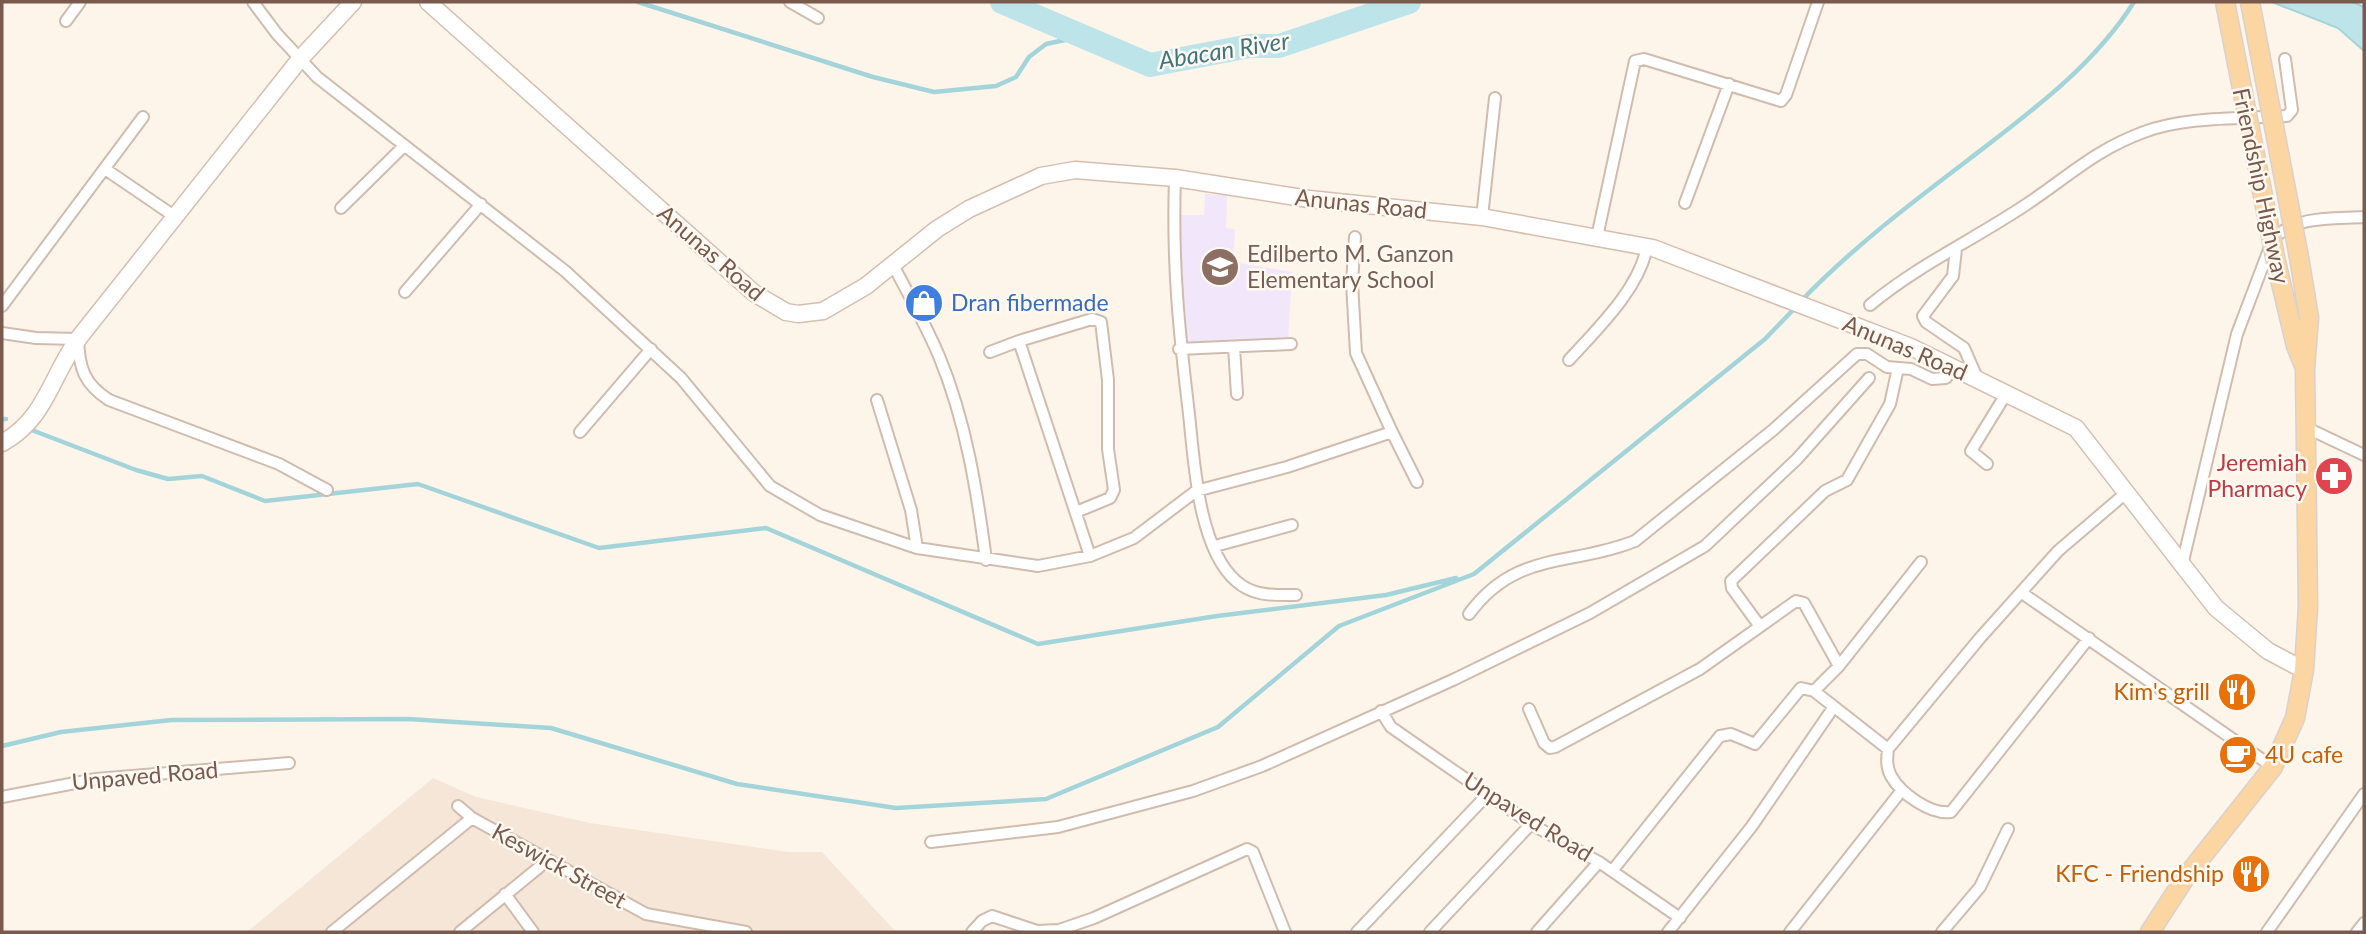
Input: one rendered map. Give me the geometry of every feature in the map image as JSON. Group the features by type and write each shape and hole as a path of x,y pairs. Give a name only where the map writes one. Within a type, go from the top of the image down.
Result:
{"main road":[{"name":"Friendship Highway","path":"2225,2 2245,117 2276,262 2296,346 2305,368"},
{"name":"Friendship Highway","path":"2150,932 2185,878 2273,767 2295,719 2304,670 2308,607 2305,368 2309,347 2309,317 2250,2"}],"street":[{"path":"66,21 80,2"},
{"path":"253,2 300,59 335,93 565,271 681,378 770,486 820,515 918,548 1038,566 1090,556 1133,538 1196,491 1287,467 1392,432"},
{"path":"2,443 29,424 38,413 63,360 78,339 300,59 353,2"},
{"name":"Anunas Road","path":"428,2 754,293 775,308 798,314 823,311 849,298 937,229 969,209 1041,176 1075,170 1175,178 1309,199 1482,217 1650,247 1926,354 2076,428 2183,561 2216,608 2268,651 2304,670"},
{"path":"790,2 818,18"},
{"path":"1597,237 1635,61 1644,58 1729,84 1773,101 1782,100 1818,2"},
{"path":"1870,305 1904,276 1956,249 2027,204 2090,156 2146,131 2200,122 2287,116 2292,110 2285,59"},
{"path":"1685,203 1729,84"},
{"path":"1482,217 1495,97"},
{"path":"2,306 143,117"},
{"path":"341,208 404,146"},
{"path":"105,169 174,216"},
{"path":"1175,178 1173,265 1179,349 1196,491 1222,564 1234,580 1262,595 1296,595"},
{"path":"405,292 481,204"},
{"path":"2183,561 2237,334 2273,239 2283,229 2305,221 2364,217"},
{"path":"1355,237 1352,283 1356,353 1417,482"},
{"path":"1569,360 1632,282 1644,264 1650,247"},
{"path":"1956,249 1953,276 1923,316 1926,322 1964,348 1978,380"},
{"path":"893,265 939,356 951,391 974,472 986,560"},
{"path":"990,352 1091,319 1101,322 1108,380 1108,449 1114,491 1110,498 1076,512"},
{"path":"2,333 36,338 78,339"},
{"path":"78,339 79,368 88,384 103,396 279,464 327,490"},
{"path":"1019,341 1090,556"},
{"path":"1179,349 1291,344"},
{"path":"1234,347 1237,394"},
{"path":"580,432 651,349"},
{"path":"1469,614 1483,594 1509,574 1573,556 1608,552 1635,541 1773,430 1854,355 1864,352 1887,368 1898,368 1940,379 1950,376 1954,368"},
{"path":"1759,625 1732,588 1731,581 1825,491 1847,480 1889,404 1898,368"},
{"path":"931,842 1058,827 1193,791 1262,766 1590,613 1705,546 1797,459 1869,378"},
{"path":"1987,464 1971,451 2006,394"},
{"path":"877,400 911,510 918,548"},
{"path":"2307,428 2364,455"},
{"path":"2089,638 1951,812 1936,812 1902,790 1890,776 1887,765 1888,749 1980,638 2058,551 2127,492"},
{"path":"1215,546 1292,525"},
{"path":"1814,691 1839,666 1921,562"},
{"path":"2022,593 2273,767"},
{"path":"1529,709 1544,743 1550,748 1555,747 1700,669 1796,601 1804,603 1839,666"},
{"path":"1612,871 1720,736 1731,734 1755,744 1801,688 1814,691 1888,749"},
{"path":"1668,932 1752,826 1833,708"},
{"name":"Unpaved Road","path":"1381,711 1391,727 1531,824 1599,862 1680,918"},
{"name":"Unpaved Road","path":"2,797 96,779 289,763"},
{"path":"1790,932 1902,790"},
{"path":"1357,932 1488,794"},
{"path":"2266,932 2364,794"},
{"name":"Keswick Street","path":"458,806 472,818 646,914 747,932"},
{"path":"332,932 472,818"},
{"path":"1430,932 1531,824"},
{"path":"1942,932 1980,887 2008,829"},
{"path":"972,932 982,921 992,916 1037,931 1059,930 1094,918 1247,849 1253,852 1285,932"},
{"path":"460,932 548,860"},
{"path":"1537,932 1599,862"},
{"path":"505,894 533,932"},
{"path":"2357,932 2364,923"}],"shaded area":[{"name":"Edilberto M. Ganzon Elementary School","path":"1205,194 1227,195 1226,228 1235,229 1233,262 1292,272 1288,343 1184,346 1175,215 1204,215"},
{"path":"433,778 476,797 590,823 788,852 822,852 896,932 247,932"}],"water":[{"path":"2272,2 2353,2 2364,7 2364,51 2338,28"}],"waterway":[{"path":"638,2 873,77 934,92 996,86 1016,77 1029,57 1046,44 1079,37"},
{"name":"Abacan River","path":"1002,2 1150,65 1250,46 1279,46 1409,2"},
{"path":"1801,301 1882,227 2058,88 2099,48 2134,2"},
{"path":"2,746 61,732 171,720 408,719 551,728 737,784 896,808 1046,799 1218,727 1339,626 1474,574 1765,339 1795,308"},
{"path":"29,429 136,470 168,479 202,476 265,501 418,484 599,548 766,528 1038,644 1217,616 1386,595 1456,578"}],"place":[{"name":"Edilberto M. Ganzon Elementary School","path":"1220,267"},
{"name":"Dran fibermade","path":"924,303"},
{"name":"Jeremiah Pharmacy","path":"2334,476"},
{"name":"Kim's grill","path":"2237,692"},
{"name":"4U cafe","path":"2238,755"},
{"name":"KFC - Friendship","path":"2251,874"}]}
